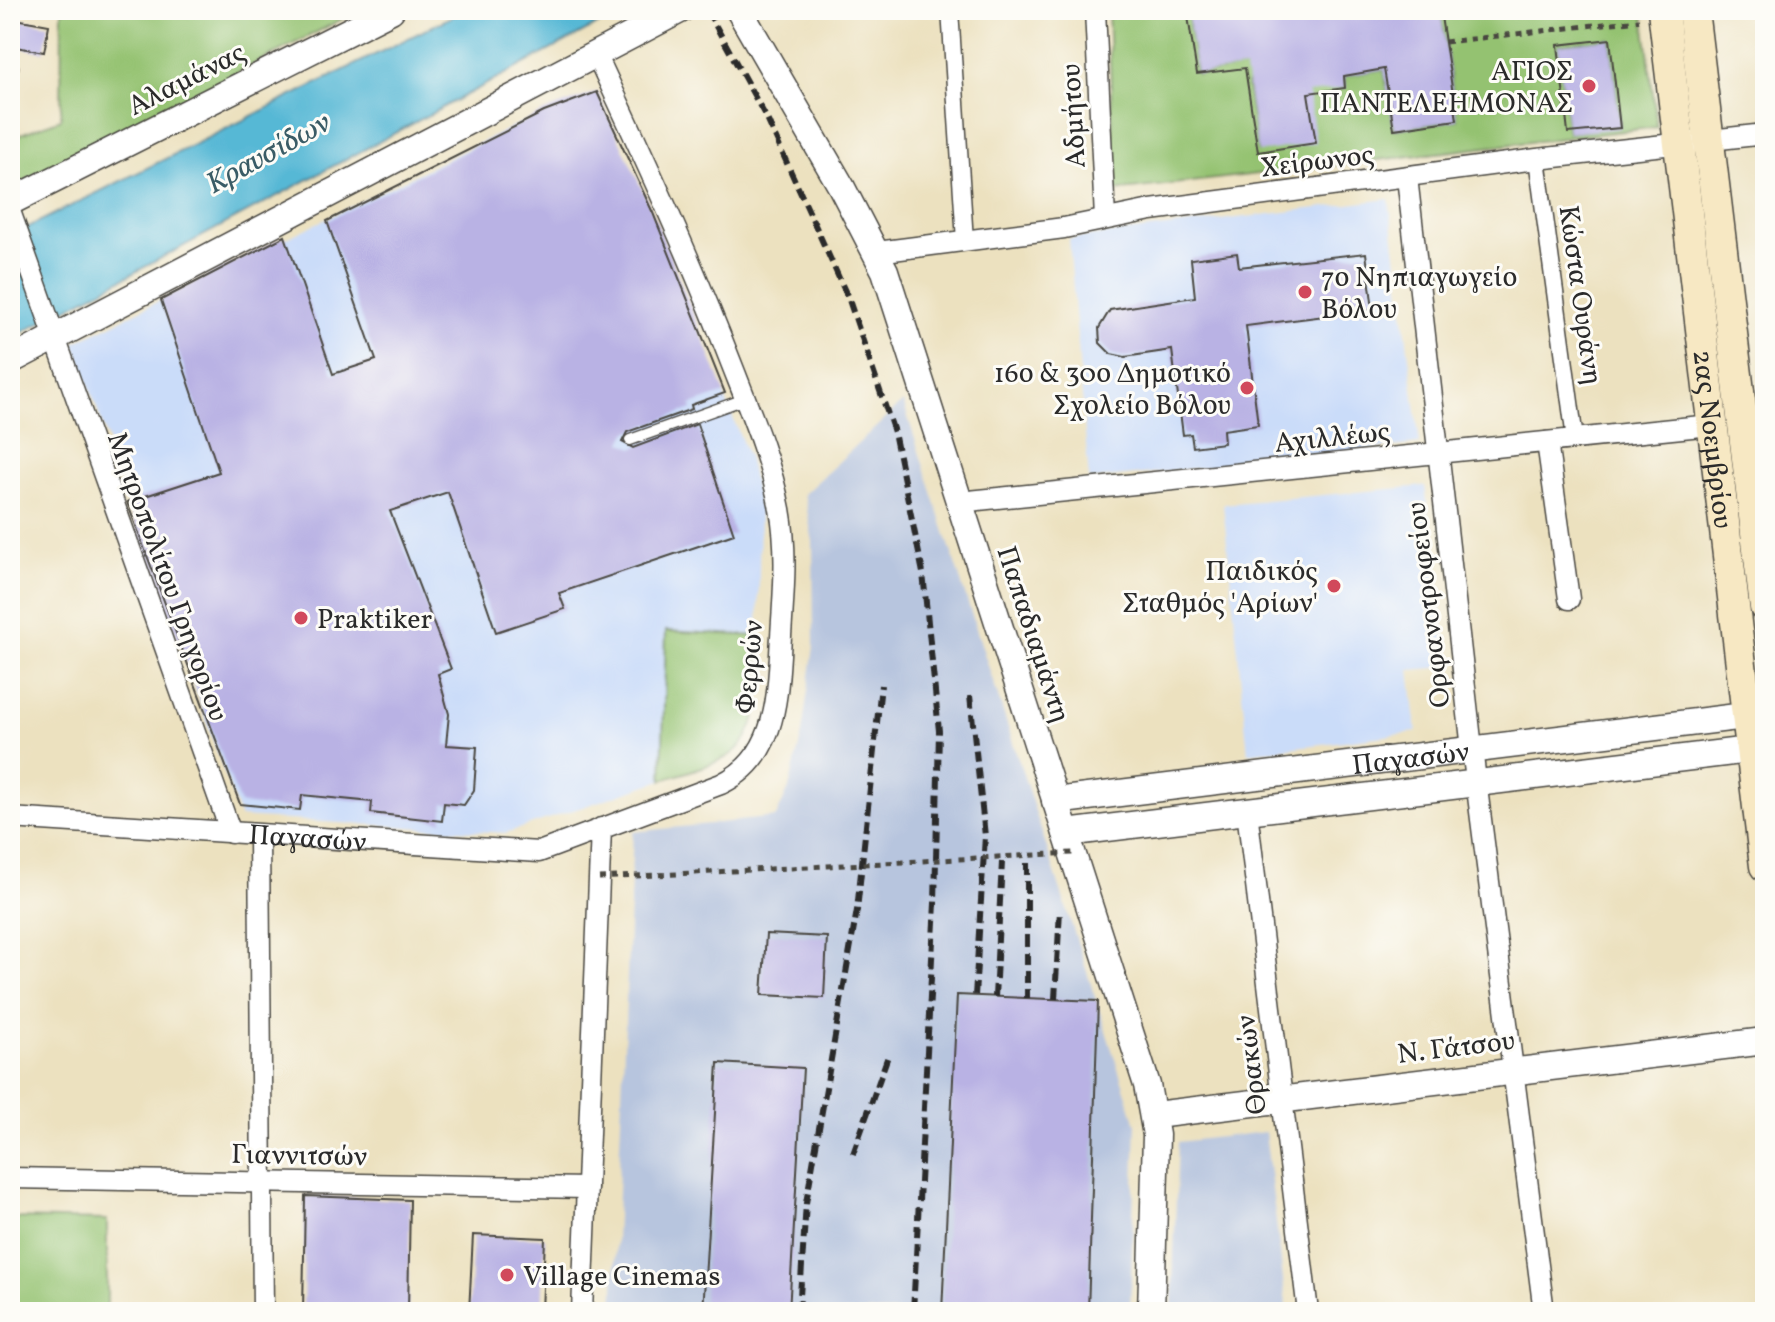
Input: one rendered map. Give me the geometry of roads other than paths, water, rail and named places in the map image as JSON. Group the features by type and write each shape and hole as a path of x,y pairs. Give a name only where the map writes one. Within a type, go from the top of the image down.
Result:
{"main road":[{"name":"2ας Νοεμβρίου","path":"1693,10 1709,140 1753,423 1765,607"},
{"name":"2ας Νοεμβρίου","path":"1664,14 1711,425 1755,714 1765,866"}],"street":[{"path":"10,361 680,10"},
{"name":"Παπαδιαμάντη","path":"739,10 877,252 1070,843 1155,1115 1151,1312"},
{"path":"950,10 965,241"},
{"name":"Αδμήτου","path":"1095,10 1105,219"},
{"name":"Αλαμάνας","path":"10,202 382,12"},
{"name":"Φερρών","path":"596,54 674,224 745,399 780,507 784,536 779,673 772,725 757,755 729,780 601,828"},
{"name":"Χείρωνος","path":"877,252 1537,159 1765,134"},
{"name":"Κώστα Ουράνη","path":"1537,159 1575,439"},
{"name":"Ορφανοτροφείου","path":"1407,177 1476,783 1544,1312"},
{"name":"Μητροπολίτου Γρηγορίου","path":"10,211 231,833"},
{"name":"Αχιλλέως","path":"959,502 1711,425"},
{"path":"1547,442 1569,599"},
{"name":"Παγασών","path":"1055,801 1755,714"},
{"name":"Παγασών","path":"1070,843 1247,811 1757,749"},
{"name":"Θρακών","path":"1247,811 1308,1312"},
{"name":"Παγασών","path":"10,818 539,852 601,828"},
{"path":"582,1312 601,828"},
{"path":"259,835 263,1312"},
{"name":"Ν. Γάτσου","path":"1155,1115 1765,1041"},
{"name":"Γιαννιτσών","path":"10,1178 587,1188"}],"lane":[{"path":"10,61 13,67 10,84"},
{"path":"630,440 745,399"}],"water":[{"name":"Κραυσίδων","path":"465,10 625,10 10,339 10,236"}],"railway":[{"path":"707,10 767,119 849,300 894,432 923,573 939,731 935,903 913,1312"},
{"path":"799,1312 806,1203 857,910 881,685"},
{"path":"970,696 985,836 975,996"},
{"path":"995,997 1002,862"},
{"path":"1027,863 1027,998"},
{"path":"1055,999 1060,910"},
{"path":"853,1154 889,1053"}],"place":[{"name":"ΑΓΙΟΣ ΠΑΝΤΕΛΕΗΜΟΝΑΣ","path":"1589,86"},
{"name":"7ο Νηπιαγωγείο Βόλου","path":"1305,292"},
{"name":"16ο & 30ο Δημοτικό Σχολείο Βόλου","path":"1247,388"},
{"name":"Παιδικός Σταθμός 'Αρίων'","path":"1334,586"},
{"name":"Praktiker","path":"301,618"},
{"name":"Village Cinemas","path":"507,1275"}]}
